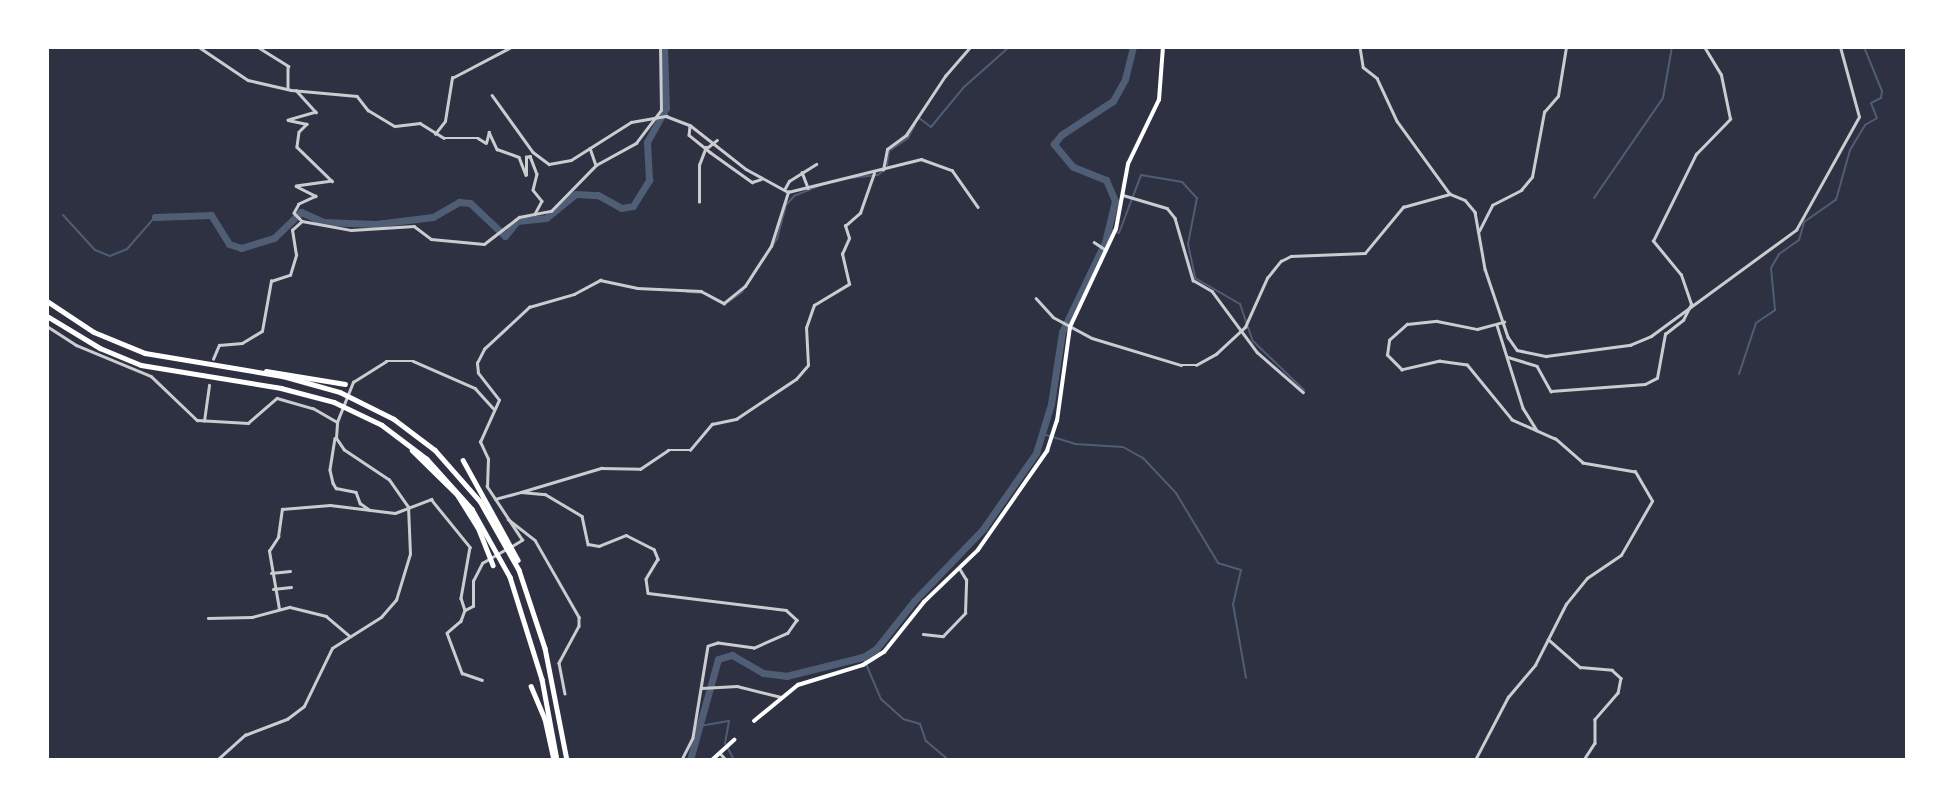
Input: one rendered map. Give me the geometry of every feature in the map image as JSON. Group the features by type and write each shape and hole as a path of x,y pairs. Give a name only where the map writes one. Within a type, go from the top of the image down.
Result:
{"highway":[{"path":"47,301 94,332 145,353 304,381 346,395 394,419 435,450 469,486 498,528 537,620"},
{"path":"47,316 100,348 141,365 310,394 389,430 456,488 502,559 534,646 555,760"},
{"path":"248,371 285,372 345,384"},
{"path":"389,430 457,494 478,527 493,565"},
{"path":"463,460 514,552 537,620 567,760"},
{"path":"531,686 545,719 555,760"}],"main road":[{"path":"754,721 798,685 880,655 983,542 1047,451 1057,421 1068,326 1120,217 1128,164 1159,100 1163,47"},
{"path":"712,760 734,740"}],"street":[{"path":"199,47 236,74 288,89 357,96 368,110 392,125 420,124 435,134 478,138 486,143 489,132 497,149 519,157 526,174 529,155 537,174 533,190 542,201 535,214"},
{"path":"258,47 288,66 288,89"},
{"path":"435,134 445,121 453,78 511,47"},
{"path":"523,47 540,47"},
{"path":"299,217 351,230 414,226 431,239 481,244 519,217 551,211 596,164 636,143 661,110 660,47"},
{"path":"883,170 887,149 906,135 945,76 970,47"},
{"path":"1360,47 1363,67 1377,78 1397,121 1450,194 1471,205 1479,231 1482,258 1512,346 1524,354 1591,352 1642,341 1691,304 1790,237 1826,180 1859,117 1840,47"},
{"path":"1479,231 1492,205 1521,190 1532,177 1545,111 1561,85 1566,47"},
{"path":"1508,356 1534,363 1551,391 1651,382 1660,373 1665,334 1683,320 1691,304 1681,275 1653,241 1696,154 1730,119 1721,75 1704,47"},
{"path":"213,359 216,347 227,342 242,343 262,331 271,281 290,275 296,254 292,230 299,217 300,202 316,197 296,186 332,181 297,147 299,132 307,124 288,120 316,112 296,90"},
{"path":"492,94 533,152 549,164 563,163 649,116 688,124 761,179 786,191 808,188 840,176 874,173 921,159 942,164 959,177 978,207"},
{"path":"688,124 689,135 752,182 761,179"},
{"path":"699,202 699,165 707,147 717,139"},
{"path":"590,148 596,164"},
{"path":"465,610 473,607 473,582 485,560 520,542 487,484 488,459 480,435 498,397 479,376 477,363 484,349 525,310 605,280 628,287 701,291 724,303 744,286 771,246 786,191 802,173 816,163"},
{"path":"802,173 808,188"},
{"path":"495,499 601,468 640,469 668,450 690,450 712,424 736,419 796,379 808,365 806,328 814,305 849,284 842,254 849,238 845,226 860,213 874,173"},
{"path":"1036,298 1054,317 1068,326 1115,346 1190,366 1209,359 1240,332 1272,271 1285,258 1365,253 1403,207 1450,194"},
{"path":"1123,195 1167,208 1175,218 1193,280 1212,291 1240,332 1286,381 1303,392"},
{"path":"1094,242 1106,249"},
{"path":"1475,760 1508,697 1530,674 1548,639 1587,578 1620,555 1652,501 1635,472 1583,463 1563,444 1512,420 1466,365 1440,361 1402,370 1387,355 1389,340 1407,324 1437,321 1465,330 1504,322"},
{"path":"1497,325 1523,408 1537,430"},
{"path":"47,326 76,345 150,376 185,412 204,421 248,423 277,398 313,408 337,422"},
{"path":"370,510 360,503 356,492 336,488 330,470 337,422 358,376 386,361 426,364 475,388 493,408"},
{"path":"204,421 209,385"},
{"path":"217,760 245,735 287,719 304,706 332,648 381,617 396,600 410,554 408,507 389,480 344,450 336,438"},
{"path":"522,492 555,498 582,516 588,544 599,546 626,535 654,549 658,559 646,579 648,593 786,610 797,620 788,633 754,648 712,643 703,658 702,688 693,738 682,760"},
{"path":"279,608 273,589 269,551 278,537 282,509 330,505 395,513 431,499 468,542 472,553 461,598 465,610 461,621 447,633 462,673 482,680"},
{"path":"508,519 535,540 579,617 579,626 559,663 565,693"},
{"path":"923,634 943,636 965,614 966,580 959,569"},
{"path":"271,573 290,571"},
{"path":"273,589 291,587"},
{"path":"208,618 253,617 279,608 326,616 349,635"},
{"path":"1548,639 1580,667 1612,670 1620,678 1618,693 1595,719 1595,744 1584,760"},
{"path":"702,688 737,687 781,697"},
{"path":"720,753 726,760"}],"waterway":[{"path":"155,217 211,215 229,244 241,248 274,238 301,212 323,222 376,224 433,217 459,202 470,203 505,236 517,221 546,218 576,194 598,195 621,208 633,206 649,180 647,142 666,108 664,47"},
{"path":"919,118 931,127 964,87 1009,47"},
{"path":"690,760 718,659 732,655 763,673 786,676 863,657 876,649 914,601 983,529 1036,453 1051,404 1062,332 1105,242 1115,201 1106,180 1073,167 1054,144 1061,135 1113,101 1125,79 1133,47"},
{"path":"1594,198 1663,98 1672,47"},
{"path":"1739,374 1756,323 1775,310 1771,268 1779,254 1799,240 1804,222 1836,200 1850,150 1865,125 1877,118 1871,103 1881,98 1882,91 1864,47"},
{"path":"887,165 889,151 908,138 915,124"},
{"path":"850,178 878,175 884,170"},
{"path":"1110,229 1119,233 1141,175 1182,182 1197,198 1188,244 1195,278 1240,304 1253,341 1304,390"},
{"path":"707,295 724,305 742,292 777,239 786,205 794,196 821,185"},
{"path":"63,215 95,250 110,256 127,249 155,217"},
{"path":"687,292 702,293"},
{"path":"1043,434 1075,444 1123,447 1143,458 1176,493 1218,563 1241,570 1233,604 1246,678"},
{"path":"863,657 881,699 903,719 920,724 926,741 949,760"},
{"path":"700,726 729,721 725,743 734,760"}]}
